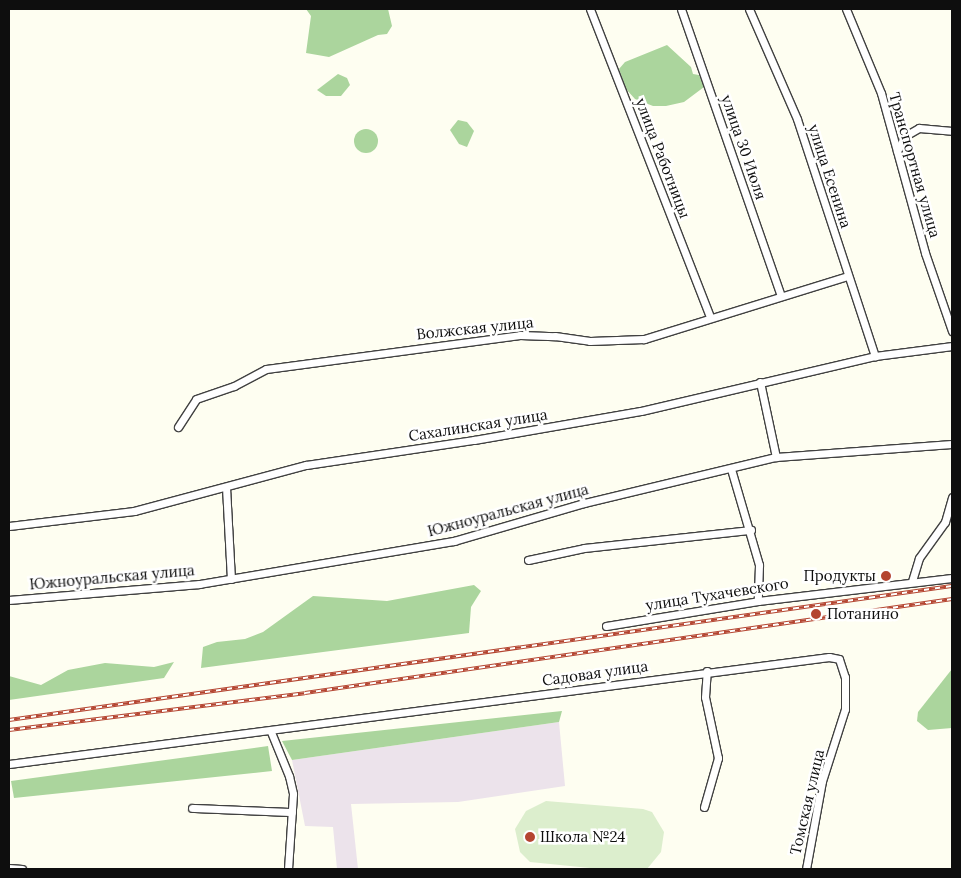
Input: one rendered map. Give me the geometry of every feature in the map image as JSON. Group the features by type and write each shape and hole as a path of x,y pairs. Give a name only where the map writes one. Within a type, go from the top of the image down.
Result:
{"street":[{"name":"улица Работницы","path":"590,9 710,317"},
{"name":"улица 30 Июля","path":"681,9 780,294"},
{"name":"улица Есенина","path":"749,9 797,119 847,276 875,356"},
{"name":"Транспортная улица","path":"846,9 880,93 925,253 952,332"},
{"path":"897,151 905,136 919,128 952,131"},
{"name":"Волжская улица","path":"178,427 196,399 234,386 266,369 520,335 555,336 590,341 644,339 780,294 847,276"},
{"name":"Сахалинская улица","path":"9,526 134,510 306,465 474,440 641,411 875,356 952,346"},
{"path":"760,382 776,457"},
{"name":"Южноуральская улица","path":"9,600 230,579 454,541 584,503 776,457 952,444"},
{"path":"731,469 751,530 758,565 758,601"},
{"path":"226,487 230,579"},
{"path":"912,581 918,558 945,522 952,497"},
{"path":"528,560 584,548 751,530"},
{"name":"улица Тухачевского","path":"606,626 758,601 912,581 952,578"},
{"name":"Садовая улица","path":"9,764 271,732 819,657 839,659 847,693 835,741"},
{"path":"704,807 718,758 704,697 707,671"},
{"path":"271,732 289,776 292,812 288,869"},
{"name":"Томская улица","path":"806,869 822,781 835,741"},
{"path":"192,808 292,812"},
{"path":"9,868 22,869"}],"shaded area":[{"path":"559,722 565,786 458,802 351,804 358,869 337,869 333,827 305,826 292,760"}],"green space":[{"path":"306,9 388,9 392,26 387,34 378,35 329,57 306,53 311,16"},
{"path":"667,45 691,67 693,74 699,75 704,87 684,102 666,106 653,106 635,99 626,89 619,69 625,62"},
{"path":"338,74 347,78 350,85 341,96 326,96 317,90"},
{"path":"458,120 467,122 474,131 467,147 459,144 450,130"},
{"path":"366,129 374,133 378,141 374,149 366,153 358,149 354,141 358,133"},
{"path":"474,585 481,591 471,607 469,633 201,668 203,647 217,642 245,639 263,632 313,596 387,601"},
{"path":"174,662 164,678 9,700 9,676 41,685 68,670 105,663 154,667"},
{"path":"952,669 952,728 928,730 917,721 918,712"},
{"path":"562,711 559,722 292,760 282,741"},
{"path":"268,746 272,771 14,798 11,781"},
{"path":"546,801 643,809 652,812 664,832 661,852 647,869 600,869 530,862 520,852 515,829 526,811"}],"railway":[{"path":"9,720 952,586"},
{"path":"9,730 305,693 952,599"}],"place":[{"name":"Продукты","path":"886,576"},
{"name":"Потанино","path":"816,614"},
{"name":"Школа №24","path":"530,837"}]}
